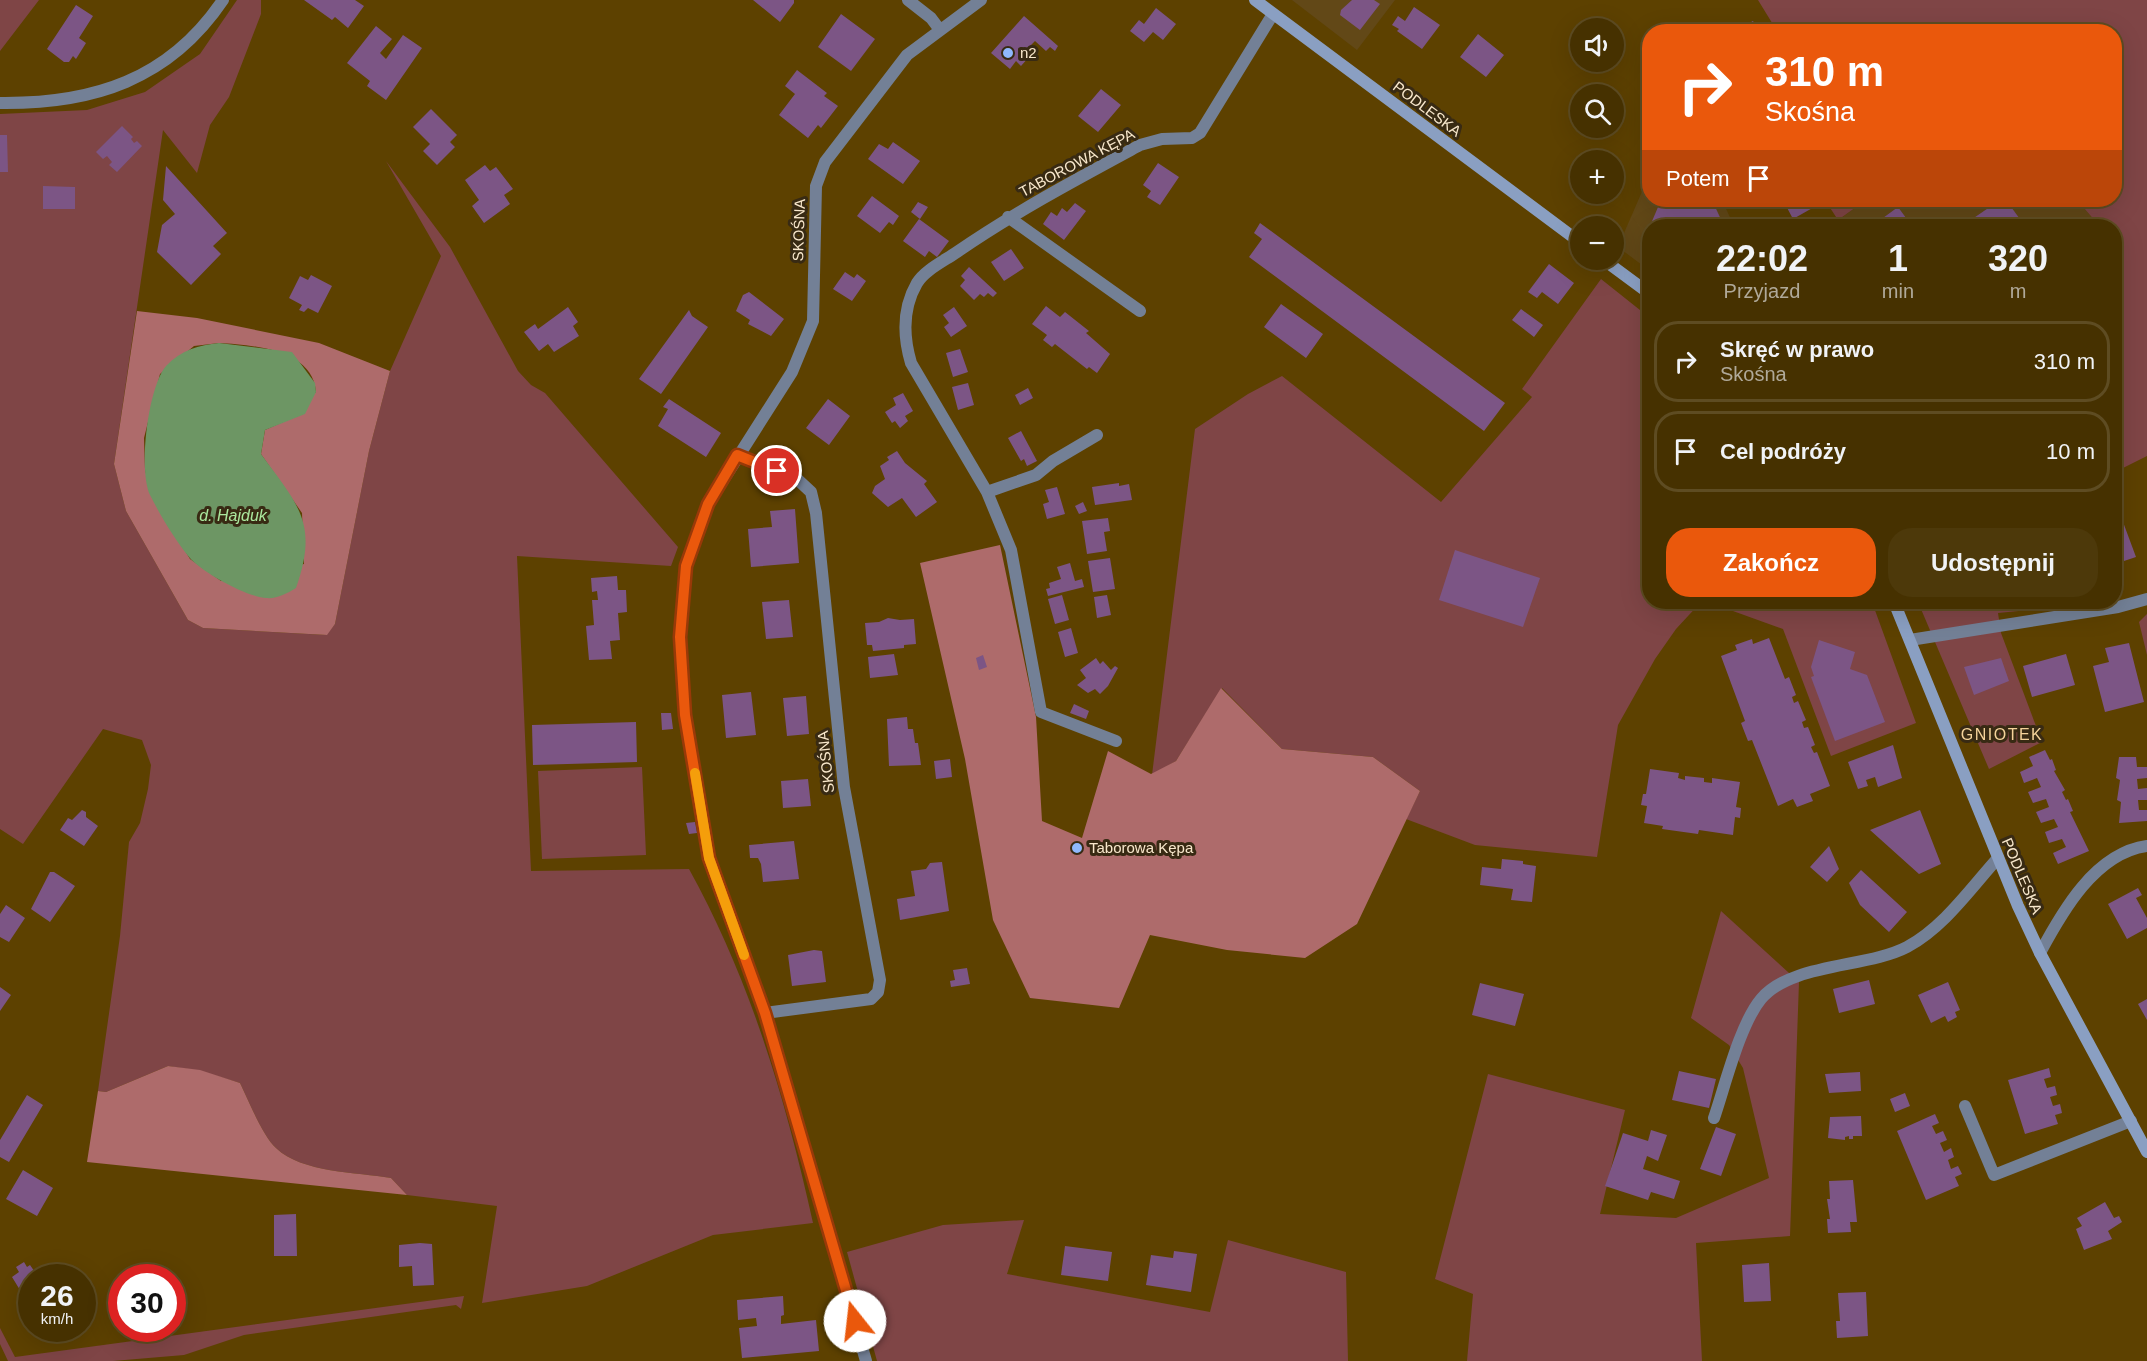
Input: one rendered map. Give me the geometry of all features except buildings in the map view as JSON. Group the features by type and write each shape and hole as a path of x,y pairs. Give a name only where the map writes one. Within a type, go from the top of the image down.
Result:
{"street":[{"path":"0,103 60,102 119,86 167,59 192,39 223,0"},
{"path":"908,0 931,18 940,30"},
{"name":"SKOŚNA","path":"866,1361 765,1013 709,858 685,715 680,637 686,566 708,504 737,455 792,372 813,321 816,186 825,162 907,55 981,0"},
{"name":"PODLESKA","path":"1255,0 1570,235"},
{"name":"TABOROWA KĘPA","path":"1116,741 1041,712 1011,550 987,492 910,363 904,339 907,306 918,281 1008,217 1140,145 1162,139 1192,138 1200,133 1273,14"},
{"path":"1008,217 1140,311"},
{"path":"1618,270 1642,288"},
{"path":"987,492 1036,475 1053,461 1097,435"},
{"name":"SKOŚNA","path":"737,455 797,479 811,492 816,513 844,787 880,980 878,992 871,999 765,1013"},
{"path":"2122,606 2147,598"},
{"name":"PODLESKA","path":"1897,609 1998,858 2040,953 2147,1152"},
{"path":"1910,640 2105,609"},
{"path":"2040,953 2056,925 2092,876 2116,857 2147,846"},
{"path":"1714,1118 1747,1023 1761,998 1785,982 1824,968 1905,948 1936,928 1998,858"},
{"path":"1965,1106 1994,1175 2131,1121"}],"shaded area":[{"path":"0,0 39,0 0,51"},
{"path":"237,0 261,0 261,14 229,97 210,125 197,173 163,130 114,464 126,511 188,620 203,628 326,635 335,624 369,451 390,371 441,256 386,161 450,247 518,371 531,385 545,393 678,547 671,566 517,556 531,871 689,869 730,953 764,1041 791,1131 813,1223 713,1235 587,1286 482,1303 497,1206 407,1195 391,1178 330,1170 300,1162 287,1156 271,1143 240,1083 200,1071 168,1066 106,1092 98,1091 120,936 129,842 140,823 151,765 142,740 103,729 23,844 0,829 0,114 87,110 145,92 200,54"},
{"path":"1292,0 1395,0 1357,50"},
{"path":"1758,0 2147,0 2147,456 2122,468 2122,219 2093,219 2083,207 2122,207 2122,24 1773,24"},
{"path":"1642,192 1642,207 1725,207 1731,219 1642,219 1642,265 1624,252 1624,233"},
{"path":"1830,207 1856,207 1839,219"},
{"path":"1856,207 2083,207 2093,219 1840,219"},
{"path":"1601,279 1642,312 1642,609 1695,609 1676,629 1655,659 1618,725 1597,857 1475,845 1406,819 1420,791 1373,757 1282,749 1222,688 1176,761 1152,775 1195,429 1248,394 1282,376 1441,502 1532,397 1522,389"},
{"path":"137,311 197,318 319,343 390,371 369,451 335,624 327,635 203,628 188,620 126,511 114,464","holes":["219,343 263,348 293,358 304,366 312,378 316,392 283,422 265,430 261,454 302,513 304,564 221,581 190,559 150,493 145,469 144,438 160,374 194,346"]},
{"path":"1000,545 1036,717 1042,821 1082,838 1108,751 1151,774 1176,761 1221,688 1282,749 1373,757 1420,791 1357,924 1305,958 1227,950 1150,935 1119,1008 1030,998 993,920 965,759 920,563"},
{"path":"1727,609 1875,609 1916,723 1831,756 1783,629"},
{"path":"1921,609 2039,609 1998,613 2001,633 2042,742 1989,769"},
{"path":"2147,614 2147,655 2139,622"},
{"path":"642,767 646,855 542,859 538,771"},
{"path":"1721,911 1799,982 1790,1236 1696,1243 1702,1361 1467,1361 1473,1294 1435,1279 1488,1074 1625,1110 1600,1214 1676,1218 1769,1178 1743,1068 1729,1045 1691,1018"},
{"path":"168,1066 200,1070 240,1083 271,1143 287,1156 315,1167 391,1178 407,1195 87,1162 98,1091 106,1092"},
{"path":"1024,1220 1007,1274 1210,1312 1228,1240 1346,1272 1348,1361 877,1361 847,1252 943,1225"},
{"path":"464,1296 461,1309 456,1305 244,1335 184,1355 113,1361 8,1361 0,1344 0,1328 15,1357 125,1342 186,1342 186,1334"}],"water":[{"name":"d. Hajduk","path":"219,343 292,352 315,383 316,392 305,414 265,430 261,454 294,502 305,530 303,566 296,588 274,598 258,597 236,589 195,563 168,527 150,495 147,483 145,448 147,429 154,391 160,377 166,366 184,352"}],"slow traffic":[{"path":"695,773 709,858 744,955"}],"place":[{"name":"n2","path":"1008,53"},
{"name":"Taborowa Kępa","path":"1077,848"}],"district":[{"name":"GNIOTEK","path":"2002,734"}],"route":[{"path":"777,471 737,455 708,504 686,566 680,637 685,715 709,858 765,1013 855,1321"}]}
